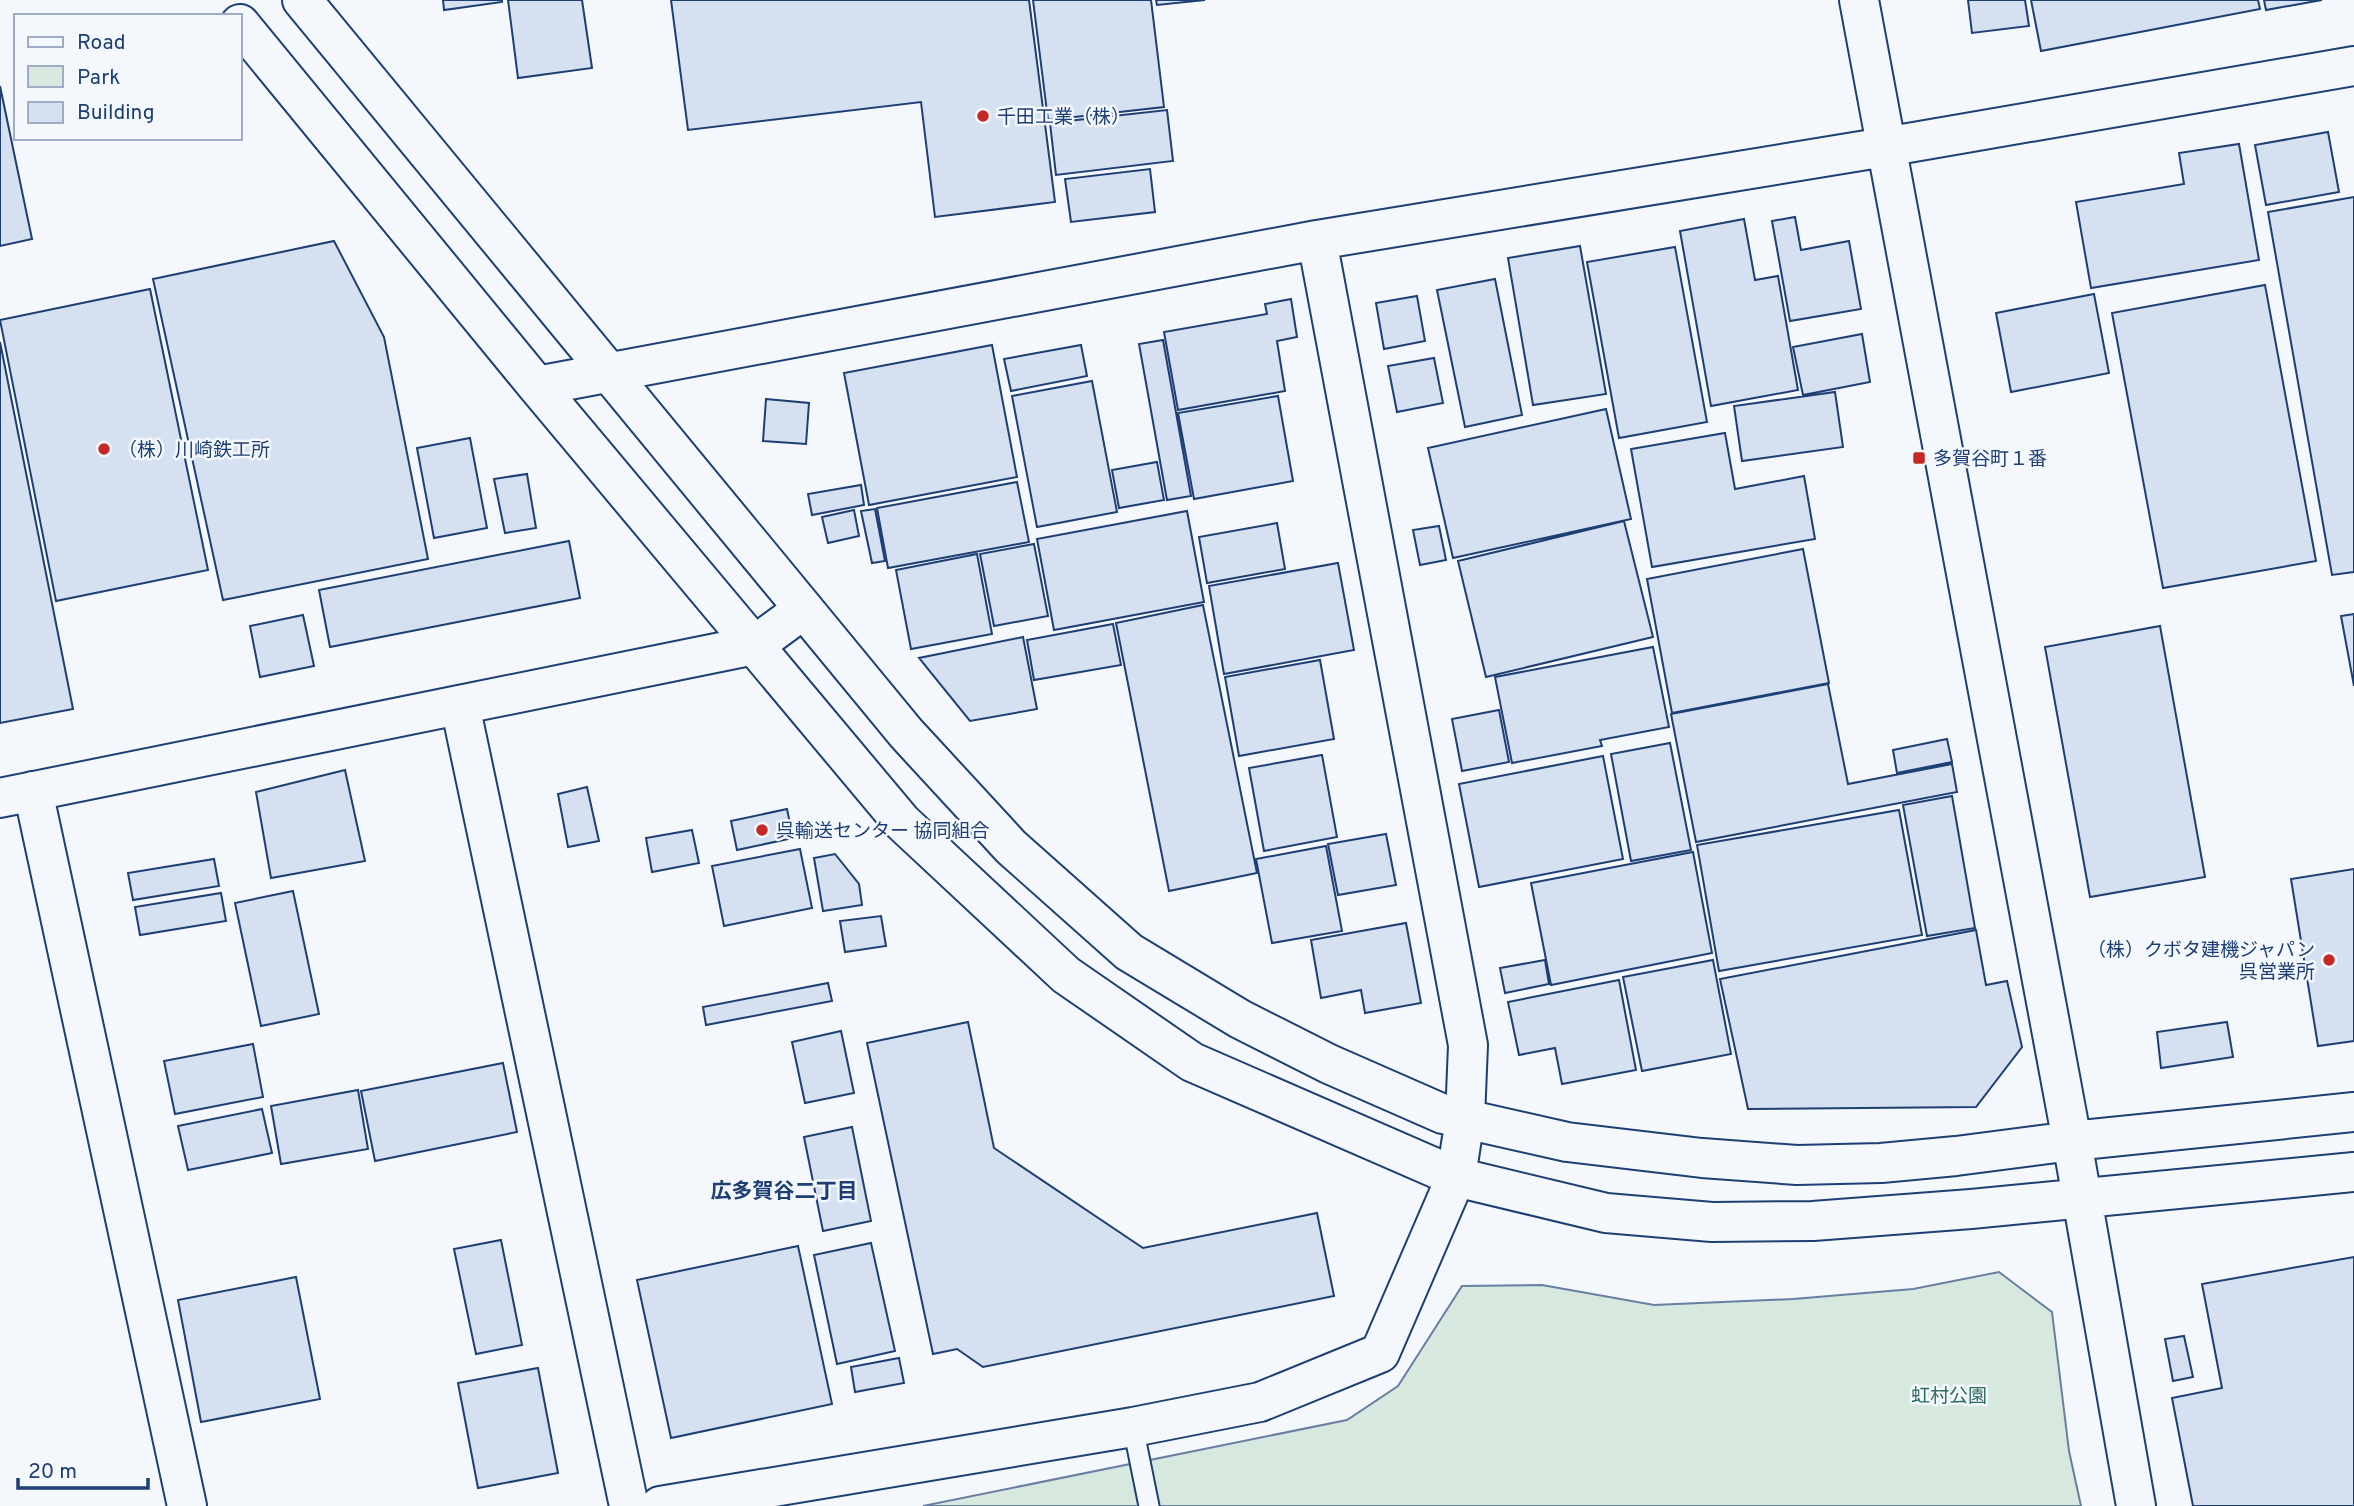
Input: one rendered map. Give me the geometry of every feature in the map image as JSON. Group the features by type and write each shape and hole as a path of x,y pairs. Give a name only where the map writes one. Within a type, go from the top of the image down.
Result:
{"street":[{"path":"220,0 231,14"},
{"path":"302,0 906,733 1011,847 1129,952 1240,1019 1329,1064 1443,1114 1567,1142 1702,1158 1797,1165 1894,1162 2354,1112"},
{"path":"1859,0 2072,1141 2136,1506"},
{"path":"242,25 537,386 902,822 1066,975 1192,1062 1456,1177 1606,1213 1713,1222 1813,1221 2354,1172"},
{"path":"537,386 1317,240 1885,147 2354,66"},
{"path":"660,1506 1133,1427 1260,1402 1380,1353 1456,1177 1465,1118 1468,1045 1317,240"},
{"path":"187,1506 16,795 755,645 804,609"},
{"path":"460,705 629,1506"}],"lane":[{"path":"1133,1427 1149,1506"}],"green space":[{"name":"虹村公園","path":"1999,1272 2052,1312 2069,1451 2081,1506 923,1506 1347,1420 1398,1386 1462,1286 1542,1285 1654,1305 1793,1299 1913,1289"}],"building":[{"path":"443,0 502,0 502,2 444,10"},
{"path":"508,0 582,0 592,68 518,78"},
{"name":"千田工業（株）","path":"671,0 1029,0 1055,202 935,217 921,102 688,130"},
{"path":"1033,0 1151,0 1164,107 1048,120"},
{"path":"1156,0 1205,0 1157,5"},
{"path":"1968,0 2025,0 2029,26 1972,33"},
{"path":"2031,0 2258,0 2260,9 2041,51"},
{"path":"2264,0 2322,0 2266,10"},
{"path":"0,86 32,239 0,246"},
{"path":"1167,110 1173,161 1056,175 1050,123"},
{"path":"2328,132 2339,192 2266,205 2255,145"},
{"path":"2239,144 2259,260 2091,288 2076,202 2184,184 2179,153"},
{"path":"1150,169 1155,212 1071,222 1065,179"},
{"path":"2354,197 2354,572 2332,575 2268,212"},
{"path":"1795,217 1801,250 1849,241 1861,309 1790,321 1772,221"},
{"path":"1744,219 1755,280 1778,276 1798,390 1711,406 1680,231"},
{"path":"334,241 384,337 428,559 223,600 153,279"},
{"path":"1580,246 1606,394 1533,405 1508,258"},
{"path":"1675,247 1707,422 1619,438 1587,262"},
{"path":"1495,279 1522,415 1465,427 1437,290"},
{"path":"2265,285 2316,561 2163,588 2112,313"},
{"name":"（株）川崎鉄工所","path":"150,289 208,570 56,601 0,320"},
{"path":"2094,294 2109,373 2011,392 1996,313"},
{"path":"1417,296 1425,341 1384,349 1376,303"},
{"path":"1291,299 1297,337 1277,341 1285,391 1178,410 1164,332 1267,314 1265,304"},
{"path":"1862,334 1870,382 1803,395 1793,347"},
{"path":"1163,340 1191,496 1167,500 1139,344"},
{"path":"0,342 73,709 0,723"},
{"path":"992,345 1017,477 869,505 844,373"},
{"path":"1081,345 1087,376 1011,391 1004,359"},
{"path":"1434,358 1443,403 1397,412 1388,366"},
{"path":"1092,381 1117,512 1037,527 1012,396"},
{"path":"1835,392 1843,447 1742,461 1734,406"},
{"path":"1278,396 1293,481 1194,499 1178,413"},
{"path":"766,399 809,403 806,444 763,441"},
{"path":"1606,409 1631,519 1453,558 1428,448"},
{"path":"1725,433 1735,489 1804,476 1815,539 1652,567 1631,449"},
{"path":"470,438 487,528 434,538 417,448"},
{"path":"1157,462 1164,500 1119,508 1112,470"},
{"path":"527,474 536,528 505,533 494,479"},
{"path":"1017,482 1029,542 888,568 877,508"},
{"path":"861,485 864,505 812,515 808,494"},
{"path":"875,509 885,561 872,563 861,511"},
{"path":"854,510 859,536 828,543 822,517"},
{"path":"1187,511 1204,602 1054,630 1037,539"},
{"path":"1624,521 1653,637 1486,677 1458,561"},
{"path":"1277,523 1285,569 1207,583 1199,537"},
{"path":"1439,526 1446,560 1420,565 1413,530"},
{"path":"569,541 580,598 330,647 319,590"},
{"path":"1034,544 1048,616 994,626 980,554"},
{"path":"1803,549 1829,683 1672,713 1647,579"},
{"path":"977,554 992,634 911,649 896,570"},
{"path":"1338,563 1354,650 1224,674 1209,586"},
{"path":"1203,605 1257,873 1169,891 1116,623"},
{"path":"2354,614 2354,686 2341,616"},
{"path":"303,615 314,666 260,677 250,626"},
{"path":"1113,624 1121,665 1034,680 1027,640"},
{"path":"2160,626 2205,877 2090,897 2045,647"},
{"path":"1023,637 1037,709 970,721 919,658"},
{"path":"1653,647 1669,727 1600,740 1602,746 1512,763 1495,677"},
{"path":"1320,660 1334,739 1239,756 1225,677"},
{"path":"1828,684 1848,784 1952,764 1957,792 1696,842 1671,714"},
{"path":"1499,710 1509,762 1462,771 1452,719"},
{"path":"1947,739 1952,762 1897,773 1893,750"},
{"path":"1670,743 1691,850 1631,861 1611,754"},
{"path":"1322,755 1337,837 1264,851 1249,768"},
{"path":"1603,756 1623,859 1479,887 1459,784"},
{"path":"345,770 365,861 271,878 256,792"},
{"path":"587,787 599,841 568,847 558,794"},
{"path":"1952,796 1975,928 1927,936 1903,805"},
{"name":"呉輸送センター 協同組合","path":"787,809 793,838 737,850 731,821"},
{"path":"1899,810 1922,935 1719,971 1697,845"},
{"path":"692,830 699,863 652,872 646,838"},
{"path":"1386,834 1396,885 1338,895 1328,844"},
{"path":"1326,846 1342,931 1272,943 1256,859"},
{"path":"800,849 812,908 724,926 712,866"},
{"path":"1693,852 1712,953 1551,985 1531,883"},
{"path":"835,854 859,884 862,905 823,911 814,858"},
{"path":"214,859 219,886 133,900 128,873"},
{"name":"（株）クボタ建機ジャパン 呉営業所","path":"2354,869 2354,1041 2318,1046 2291,879"},
{"path":"293,891 319,1014 261,1026 235,903"},
{"path":"221,893 226,921 140,935 135,907"},
{"path":"881,916 886,946 845,952 840,921"},
{"path":"1406,923 1421,1003 1365,1013 1361,990 1321,998 1311,940"},
{"path":"1976,930 1986,985 2007,981 2022,1047 1976,1107 1748,1109 1720,979"},
{"path":"1545,960 1549,984 1505,993 1500,968"},
{"path":"1713,960 1731,1054 1642,1071 1623,977"},
{"path":"1619,980 1636,1070 1562,1084 1555,1048 1519,1055 1508,1002"},
{"path":"828,983 832,1001 706,1025 703,1007"},
{"path":"968,1022 994,1148 1143,1248 1317,1213 1334,1296 983,1367 957,1349 933,1354 867,1043"},
{"path":"2227,1022 2233,1057 2161,1068 2157,1032"},
{"path":"841,1031 854,1093 805,1103 792,1042"},
{"path":"253,1044 263,1097 175,1114 164,1061"},
{"path":"503,1063 517,1132 375,1161 361,1091"},
{"path":"358,1090 368,1149 281,1164 271,1106"},
{"path":"262,1109 272,1153 188,1170 178,1126"},
{"path":"852,1127 871,1221 823,1231 804,1137"},
{"path":"501,1240 522,1345 476,1354 454,1249"},
{"path":"871,1243 895,1351 837,1364 814,1255"},
{"path":"798,1246 832,1404 671,1438 637,1280"},
{"path":"2354,1257 2354,1506 2193,1506 2172,1398 2222,1388 2202,1284"},
{"path":"296,1277 320,1399 201,1422 178,1300"},
{"path":"2184,1336 2193,1377 2173,1381 2165,1339"},
{"path":"899,1358 904,1383 855,1392 851,1367"},
{"path":"538,1368 558,1473 478,1488 458,1383"}],"place":[{"name":"千田工業（株）","path":"983,116"},
{"name":"（株）川崎鉄工所","path":"104,449"},
{"name":"多賀谷町１番","path":"1919,458"},
{"name":"呉輸送センター 協同組合","path":"762,830"},
{"name":"（株）クボタ建機ジャパン 呉営業所","path":"2329,960"}],"district":[{"name":"広多賀谷二丁目","path":"784,1191"}]}
